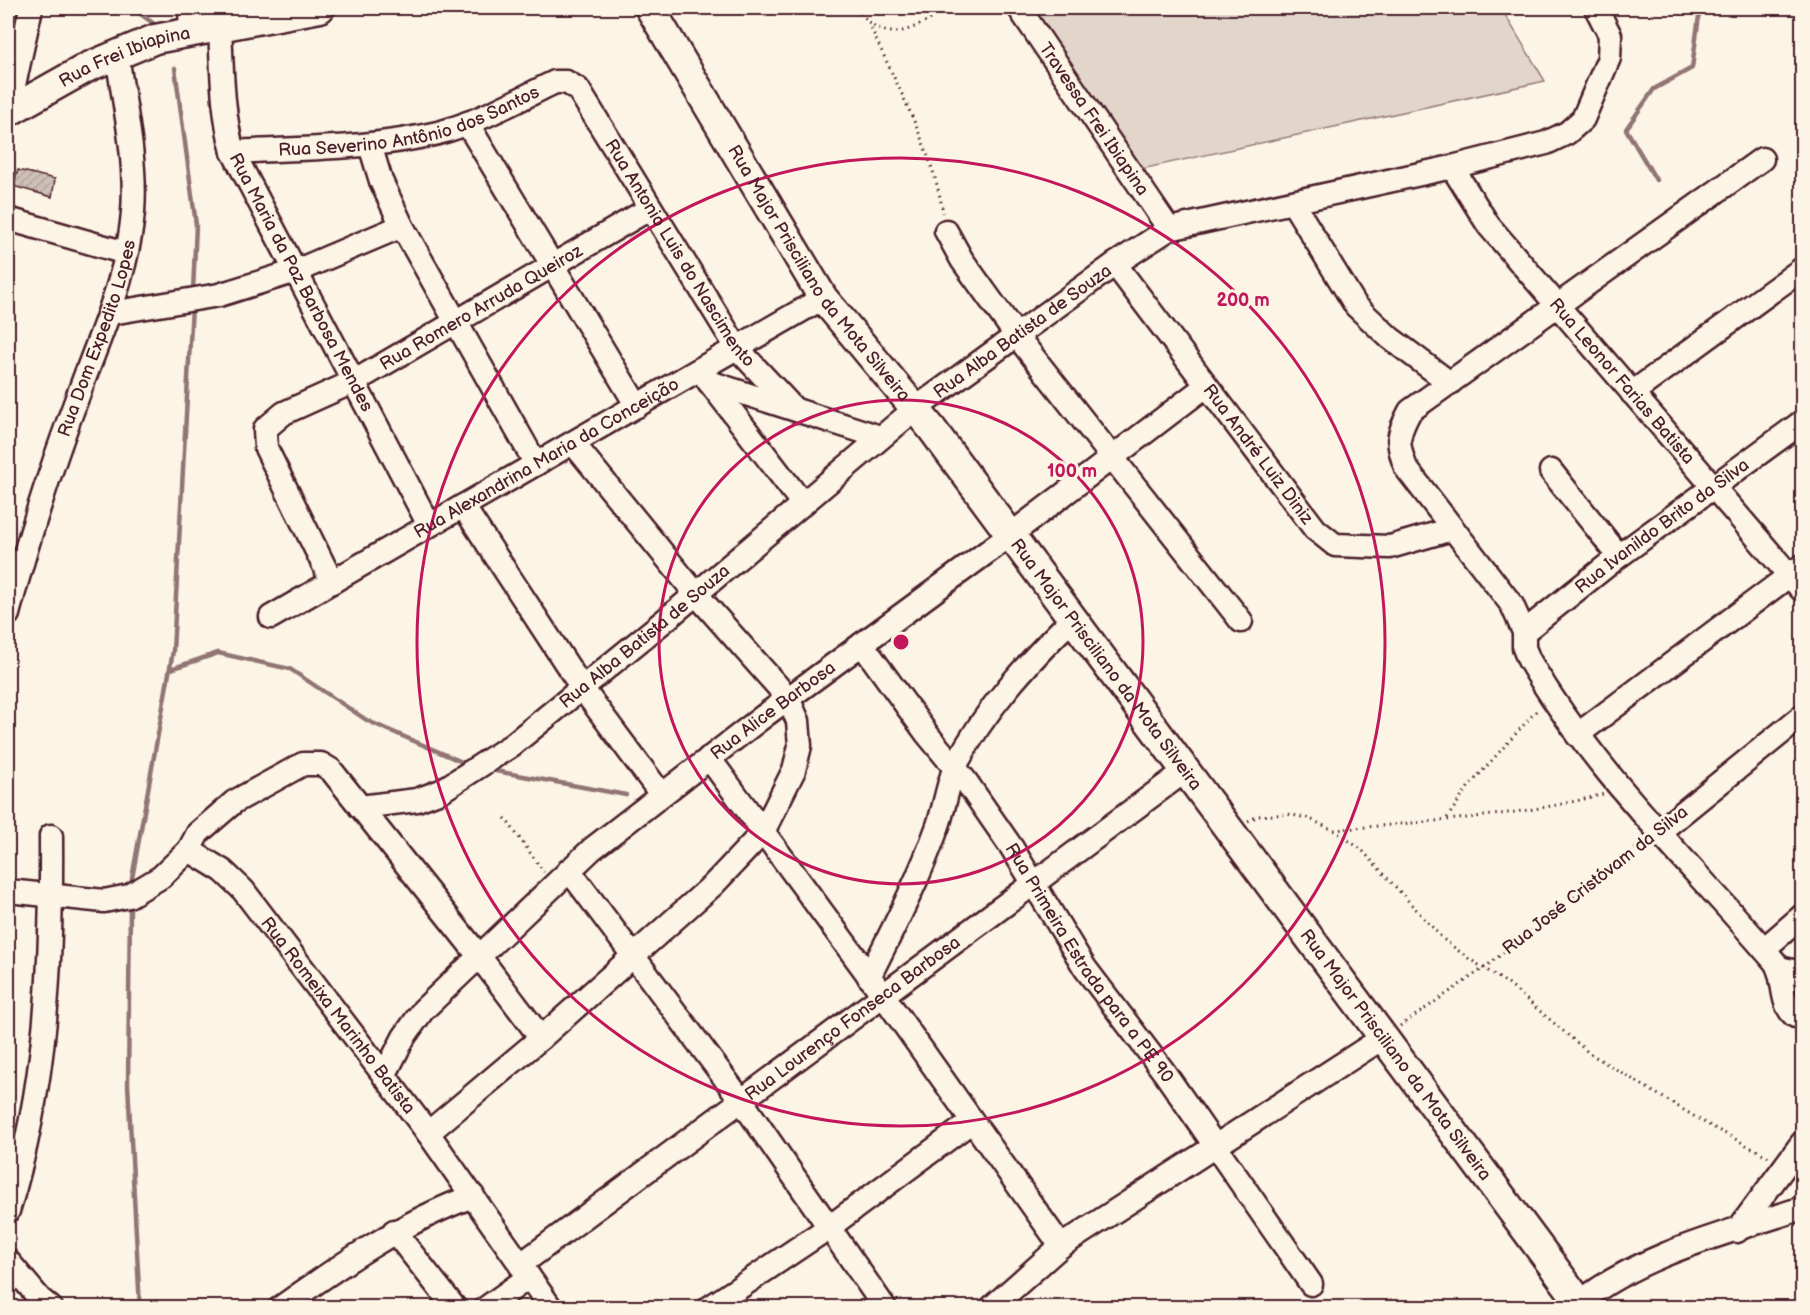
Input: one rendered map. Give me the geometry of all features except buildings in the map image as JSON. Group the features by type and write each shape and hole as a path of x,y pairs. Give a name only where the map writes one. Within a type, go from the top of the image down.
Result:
{"main road":[{"name":"Rua Frei Ibiapina","path":"8,112 88,67 155,39 190,20 220,27 283,11 320,8"},
{"name":"Rua Major Prisciliano da Mota Silveira","path":"650,8 823,298 915,409 1073,618 1582,1305"}],"street":[{"path":"8,112 32,8"},
{"name":"Travessa Frei Ibiapina","path":"1019,8 1169,229"},
{"name":"Rua Alba Batista de Souza","path":"360,807 417,800 441,791 512,745 696,594 915,409 1115,264 1169,229 1452,167 1546,143 1567,133 1582,119 1609,58 1610,35 1596,8"},
{"name":"Rua Maria da Paz Barbosa Mendes","path":"220,27 225,103 233,152 429,525"},
{"name":"Rua Dom Expedito Lopes","path":"8,614 45,485 111,313 126,253 133,212 132,167 117,54"},
{"name":"Rua Severino Antônio dos Santos","path":"233,152 370,145 438,132 467,123 555,82 566,82 578,89"},
{"name":"Rua Antonio Luis do Nascimento","path":"578,89 737,348 793,408"},
{"path":"467,123 637,406"},
{"path":"370,145 381,181 402,226 536,464"},
{"path":"1762,159 1410,411 1398,432 1400,450 1407,468 1512,605 1524,632 1524,648 1529,660 1577,735 1620,790 1764,949 1779,968 1786,1004 1791,1013 1803,1016"},
{"name":"Rua Leonor Farias Batista","path":"1452,167 1489,226 1712,487 1798,578"},
{"path":"1293,203 1356,306 1390,338 1449,382"},
{"name":"Rua Romero Arruda Queiroz","path":"332,582 266,448 265,429 273,420 355,381 457,324 650,209"},
{"path":"8,219 126,253"},
{"path":"111,313 214,296 296,271 402,226"},
{"path":"946,231 962,260 1017,334 1241,621"},
{"name":"Rua André Luiz Diniz","path":"1115,264 1315,529 1335,545 1390,548 1452,529"},
{"path":"1632,393 1803,269"},
{"name":"Rua Alexandrina Maria da Conceição","path":"271,617 637,406 705,376 737,348 823,298"},
{"path":"705,376 880,437"},
{"path":"705,376 803,504"},
{"name":"Rua Alice Barbosa","path":"384,1076 404,1037 423,1010 561,878 661,794 1009,536 1112,455 1206,386"},
{"name":"Rua Ivanildo Brito da Silva","path":"1524,632 1619,556 1803,422"},
{"path":"428,1133 683,914 763,832 794,770 800,746 798,721 788,698 696,594 573,443"},
{"path":"1551,471 1619,556"},
{"path":"463,506 582,688 661,794"},
{"path":"1577,735 1798,578"},
{"path":"869,977 899,918 936,832 955,767 975,733 1006,692 1041,649 1073,618"},
{"name":"Rua Primeira Estrada para a PE 90","path":"862,644 927,734 955,767 1005,838 1084,968 1216,1147 1311,1284"},
{"name":"Rua José Cristóvam da Silva","path":"1659,832 1803,716"},
{"path":"709,758 883,995 1061,1246"},
{"path":"8,891 104,901 129,896 161,877 189,850 198,833 234,802 303,765 321,765 331,770 541,1038"},
{"name":"Rua Lourenço Fonseca Barbosa","path":"486,1308 524,1271 741,1101 1185,771"},
{"path":"8,1210 19,1175 44,1048 52,952 51,836"},
{"name":"Rua Romeixa Marinho Batista","path":"189,850 223,871 243,891 428,1133 551,1308"},
{"path":"561,878 633,957 741,1101 885,1308"},
{"path":"1764,949 1803,916"},
{"path":"1779,968 1803,973"},
{"path":"991,1308 1061,1246 1384,1037"},
{"path":"709,1308 828,1228 971,1122"},
{"path":"1737,1231 1803,1143"},
{"path":"280,1308 394,1231 434,1210 473,1197"},
{"path":"1582,1305 1626,1271 1660,1255 1803,1208"},
{"path":"394,1231 455,1308"},
{"path":"8,1261 40,1305"}],"path":[{"path":"857,8 877,29 889,33 903,32 952,8"},
{"path":"870,22 930,162 939,189 946,231"},
{"path":"1446,819 1470,786 1514,734 1551,696"},
{"path":"1333,830 1540,808 1620,790"},
{"path":"1228,830 1258,816 1288,814 1310,819 1333,830 1361,849 1443,939 1484,969 1508,983 1589,1053 1707,1124 1786,1166"},
{"path":"505,819 561,878"},
{"name":"Rua José Cristóvam da Silva","path":"1384,1037 1484,969 1659,832"}],"shaded area":[{"path":"1030,8 1501,8 1545,81 1142,169"}],"waterway":[{"path":"132,8 157,26"},
{"path":"1656,180 1626,129 1654,89 1692,68 1700,8"},
{"path":"175,68 196,225 193,291"},
{"path":"131,884 173,651 192,306"},
{"path":"171,669 218,653 290,669 368,721 469,765"},
{"path":"490,770 626,795"},
{"path":"130,908 128,1084 140,1308"}]}
